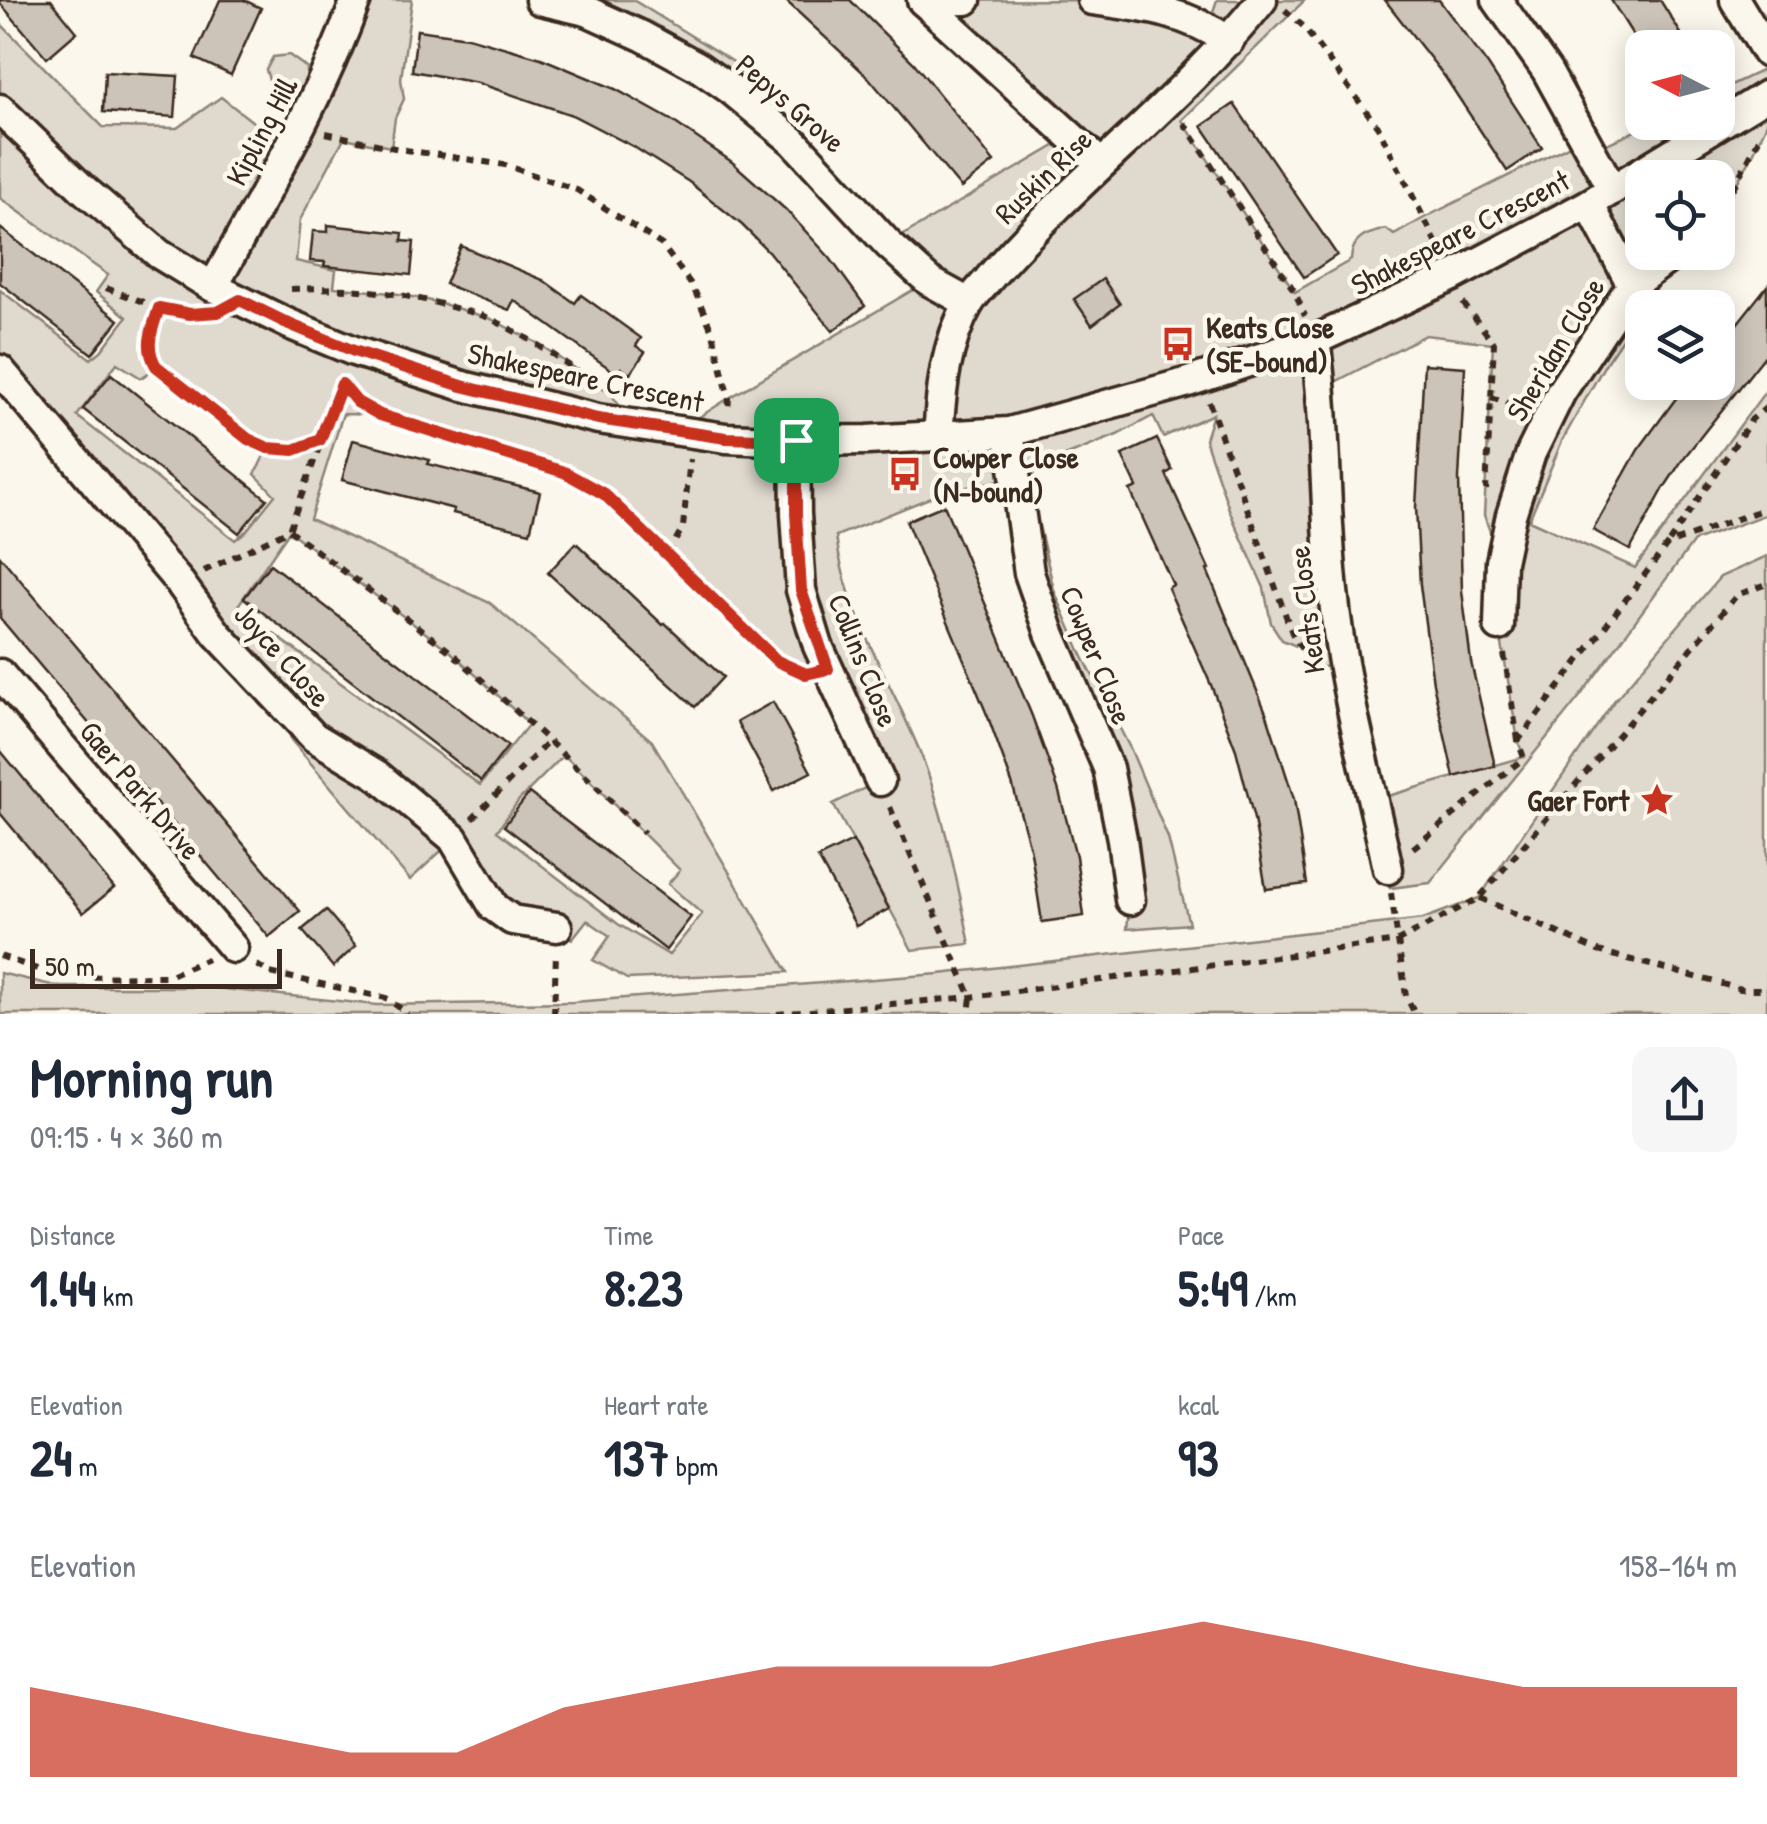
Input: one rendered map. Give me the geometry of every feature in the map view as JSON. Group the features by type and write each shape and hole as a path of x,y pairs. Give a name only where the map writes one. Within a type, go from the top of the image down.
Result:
{"street":[{"name":"Kipling Hill","path":"213,287 301,128 356,0"},
{"name":"Pepys Grove","path":"540,0 587,12 642,36 730,89 793,141 888,244 929,281 969,303"},
{"path":"923,0 966,0"},
{"path":"923,0 1101,164"},
{"path":"1092,0 1156,8 1208,26 1229,41"},
{"name":"Sheridan Close","path":"1497,0 1547,71 1601,197 1632,285"},
{"path":"1734,0 1767,53"},
{"name":"Ruskin Rise","path":"938,437 941,390 950,347 969,303 1008,255 1272,4"},
{"name":"Shakespeare Crescent","path":"0,109 82,188 159,254 213,287 289,324 354,351 462,386 598,419 726,438 796,440 1009,432 1315,340 1454,276 1601,197 1767,95"},
{"name":"Sheridan Close","path":"1500,626 1501,562 1510,515 1531,453 1561,392 1632,285 1652,270"},
{"name":"Keats Close","path":"1315,340 1322,389 1333,592 1344,664 1388,869"},
{"name":"Joyce Close","path":"0,370 180,583 217,634 314,737 377,776 454,838 494,907 512,920 557,927"},
{"name":"Cowper Close","path":"1009,432 1030,573 1050,633 1108,768 1130,900"},
{"name":"Collins Close","path":"796,440 801,590 828,669 880,781"},
{"name":"Gaer Park Drive","path":"0,674 233,948"}],"path":[{"path":"1272,4 1303,26 1378,127 1454,276 1464,305 1494,343 1485,496"},
{"path":"1166,104 1182,120 1294,292 1315,340"},
{"path":"1735,184 1767,123"},
{"path":"301,128 505,165 577,190 662,245 693,287 713,332 729,398 726,438"},
{"path":"106,288 159,308 190,314 218,312 240,300 277,290 334,287 440,303 490,319 539,344 611,394 633,424"},
{"path":"159,308 149,339 149,354 156,366 248,439 268,448 294,450 320,440"},
{"path":"180,583 289,530 354,351"},
{"path":"1199,378 1292,633 1311,668 1344,664"},
{"path":"342,384 357,402 380,415 564,472 604,494 777,661 806,674 828,669"},
{"path":"1518,741 1668,544 1752,419 1767,407"},
{"path":"668,554 683,527 693,434"},
{"path":"1668,544 1767,508"},
{"path":"289,530 451,652 644,833"},
{"path":"777,1014 971,997 1398,941 1479,898 1736,595 1767,584"},
{"path":"1415,1014 1406,996 1388,869 1524,758 1500,626"},
{"path":"454,838 549,740"},
{"path":"880,781 971,997 969,1014"},
{"path":"1479,898 1598,952 1741,989 1767,989"},
{"path":"554,1014 557,927"},
{"path":"0,956 60,977 168,976 233,948 270,973 386,998 408,1014"}],"shaded area":[{"path":"356,0 412,0 401,79 404,99 395,118 391,147 344,138 300,220 296,261 336,270 334,287 399,294 491,319 539,344 611,394 633,425 676,432 928,281 888,244 1065,140 923,1 1092,0 1208,26 1217,0 1305,0 1182,120 1295,292 1351,260 1354,246 1367,235 1386,229 1394,235 1584,138 1592,151 1625,136 1625,140 1735,140 1735,83 1767,68 1767,123 1735,186 1735,160 1625,160 1625,270 1672,270 1655,290 1625,290 1625,334 1562,441 1529,520 1635,568 1767,389 1767,514 1694,541 1581,695 1430,883 1390,888 1374,800 1524,757 1499,626 1501,562 1484,515 1493,343 1425,335 1322,389 1344,664 1311,669 1301,648 1282,640 1271,623 1264,588 1230,512 1205,439 1213,414 1163,437 1153,416 1033,469 1036,513 1054,590 1131,750 1168,838 1189,924 1127,929 1130,900 1079,699 1015,477 944,492 836,536 841,566 860,622 930,780 970,944 912,950 833,804 879,781 828,669 806,674 777,661 604,493 564,472 380,415 343,414 310,519 490,603 652,741 788,972 627,979 593,960 610,936 587,920 572,939 557,927 512,920 454,839 410,880 291,740 285,707 0,370 0,290 91,359 127,317 96,292 108,275 0,198 0,23 103,127 177,128 221,97 289,150","holes":["117,363 141,378 157,367 247,439 268,448 255,474 275,495 235,540 77,416","289,531 451,652 529,724 480,785 237,607","564,755 680,870 668,884 702,914 669,955 618,924 497,831 519,800"]},
{"path":"540,0 633,0 743,68 730,89"},
{"path":"289,55 307,68 307,84 285,94 271,87 266,70 273,57"},
{"name":"Gaer Fort","path":"1767,556 1767,1014 0,1014 0,973 60,987 205,987 377,1005 573,1002 939,974 1423,919 1479,898 1614,701 1720,577"}],"building":[{"path":"0,0 51,0 77,32 47,58"},
{"path":"220,0 244,0 261,8 231,75 194,58"},
{"path":"785,0 850,0 914,63 994,162 961,188 868,77"},
{"path":"1385,0 1439,0 1488,65 1542,148 1507,171 1445,77"},
{"path":"1611,0 1660,0 1679,30 1630,30"},
{"path":"417,30 468,37 541,58 615,89 671,120 732,162 786,210 830,258 865,306 833,331 768,251 689,182 634,147 572,115 478,83 412,71"},
{"path":"105,72 178,76 175,117 103,112"},
{"path":"1234,104 1337,255 1304,277 1202,126"},
{"path":"328,225 403,233 402,241 414,242 411,275 324,266 325,262 310,261 313,231 328,232"},
{"path":"0,228 119,320 92,354 0,283"},
{"path":"461,246 543,280 575,303 581,295 641,338 636,346 645,352 630,374 621,368 617,374 514,300 509,310 445,284"},
{"path":"1103,279 1120,304 1092,325 1074,299"},
{"path":"1767,286 1767,353 1735,393 1735,326"},
{"path":"1424,364 1465,367 1459,479 1462,591 1471,662 1495,766 1454,777 1433,683 1420,585 1416,507"},
{"path":"111,374 267,499 239,533 83,409"},
{"path":"1675,400 1730,400 1683,459 1630,550 1593,530 1638,450"},
{"path":"1157,439 1172,470 1166,474 1267,715 1294,799 1307,884 1266,889 1254,819 1236,750 1168,588 1173,585 1130,490 1137,487 1122,455"},
{"path":"353,440 430,460 428,464 540,492 530,532 342,480"},
{"path":"944,505 1058,788 1076,856 1084,916 1042,922 1031,852 1012,783 906,521"},
{"path":"576,543 723,677 695,707 548,573"},
{"path":"0,556 300,911 269,937 0,618"},
{"path":"270,564 508,746 481,781 244,598"},
{"path":"773,702 811,772 774,791 737,722"},
{"path":"0,750 114,888 83,913 0,813"},
{"path":"529,793 691,917 666,950 504,826"},
{"path":"853,841 889,909 856,926 818,858"},
{"path":"326,910 356,946 333,967 302,930"}],"place":[{"name":"Keats Close (SE-bound)","path":"1178,344"},
{"name":"Cowper Close (N-bound)","path":"905,474"},
{"name":"Gaer Fort","path":"1657,800"}],"route":[{"path":"240,300 354,351 462,386 598,419 726,438 796,440 801,590 828,669 806,674 777,661 604,494 564,472 380,415 357,402 342,384 320,440 294,450 268,448 248,439 156,366 149,354 149,339 159,308 190,314 218,312 240,300"}]}
